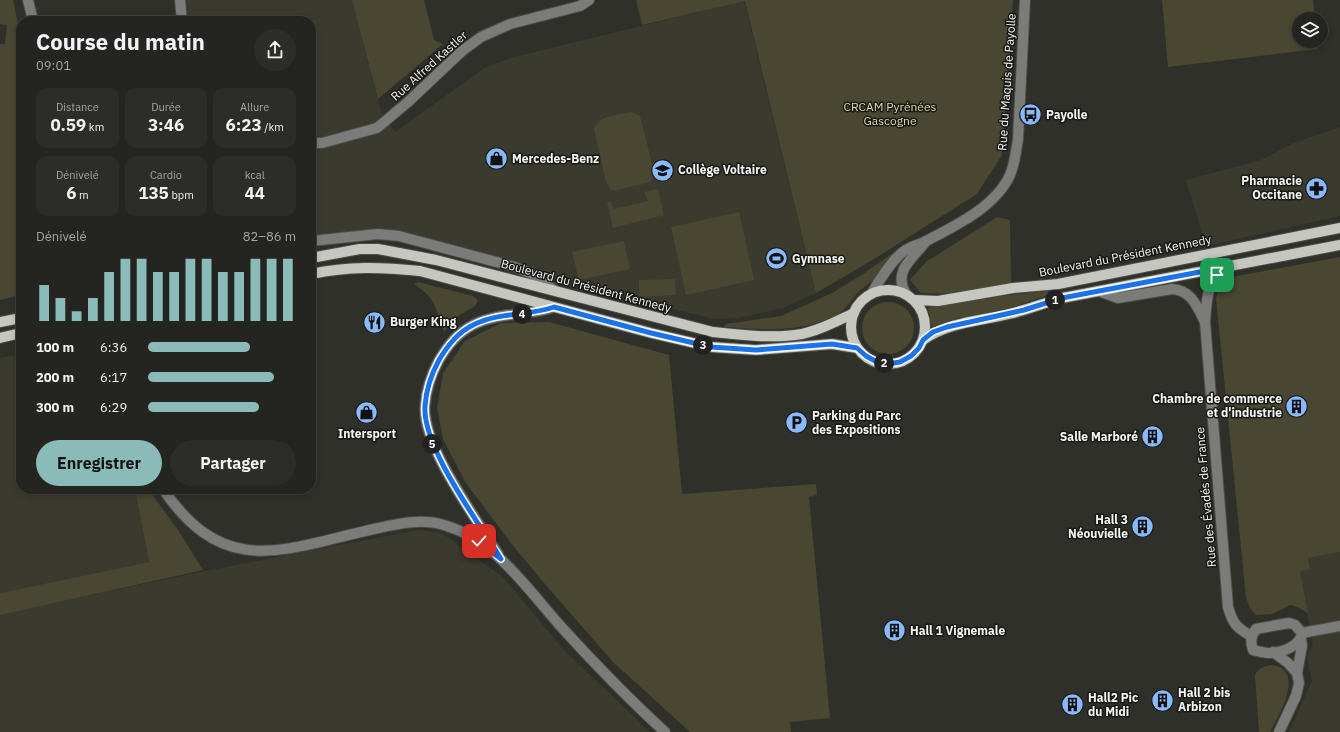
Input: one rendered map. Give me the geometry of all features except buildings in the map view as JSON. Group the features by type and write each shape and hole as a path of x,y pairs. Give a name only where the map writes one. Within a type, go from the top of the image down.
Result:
{"main road":[{"name":"Boulevard du Président Kennedy","path":"914,300 938,301 1013,288 1058,284 1340,228"},
{"path":"923,340 933,332 947,327 1018,312 1062,298 1340,245"},
{"name":"Boulevard du Président Kennedy","path":"316,257 360,249 394,251 436,260 713,332 755,336 802,334 828,326 854,313"},
{"path":"316,273 356,267 388,267 420,271 651,333 711,347 756,350 832,344 857,348"},
{"path":"892,290 906,294 914,300 924,315 926,326 923,340 919,348 911,356 900,362 888,364 877,362 866,356 857,348 852,337 851,325 854,313 860,302 872,293 892,290"},
{"path":"0,322 16,319"},
{"path":"0,338 16,334"}],"street":[{"path":"28,0 32,16"},
{"path":"180,0 182,16"},
{"name":"Rue Alfred Kastler","path":"316,143 322,143 377,128 408,102 462,51 481,37 510,24 580,6 589,0"},
{"name":"Rue du Maquis de Payolle","path":"872,293 896,257 915,245 926,241 965,220 990,201 1004,186 1011,174 1016,157 1018,139 1025,0"},
{"path":"316,241 362,235 389,234 399,236 515,267 534,275 554,290"},
{"name":"Rue du Maquis de Payolle","path":"906,294 902,283 905,265 926,241"},
{"name":"Rue des Évadés de France","path":"1226,267 1217,275 1210,286 1205,322 1228,607 1232,622 1239,629 1251,636"},
{"name":"Rue des Évadés de France","path":"1099,291 1118,298 1179,289 1186,292 1194,300 1205,322"},
{"path":"501,559 443,465 431,442 426,425 425,406 433,371 454,339 474,324 496,317 538,312 554,307"},
{"path":"167,494 178,510 195,527 212,538 246,551 271,552 403,523 426,522 444,525 479,541 501,559 587,655 624,694 665,732"},
{"path":"1279,732 1296,696 1299,683 1297,673 1302,646 1302,636 1295,625 1289,623 1256,629 1251,636 1253,650 1273,652 1296,645 1302,636 1340,626"},
{"path":"1273,652 1288,663 1297,673"}],"shaded area":[{"name":"Collège Voltaire","path":"186,0 352,0 381,112 395,132 486,67 514,57 744,1 816,293 782,308 739,318 714,319 390,238 351,241 316,247 316,16 188,16"},
{"path":"1340,127 1340,216 1206,246 1186,180 1261,160 1294,143"},
{"path":"16,356 16,494 136,494 149,562 0,593 0,358"},
{"path":"418,530 442,533 503,577 564,650 650,732 0,732 0,614 205,571"},
{"path":"1340,552 1340,732 1289,732 1312,681 1308,653 1313,645 1300,571 1308,558"}],"green space":[{"path":"0,0 13,0 16,16 16,296 0,300 0,44 5,44 7,25 0,24"},
{"path":"352,0 424,0 434,40 443,44 378,99"},
{"name":"CRCAM Pyrénées Gascogne","path":"636,0 1013,0 1002,155 977,194 874,259 816,293 745,1 642,25"},
{"path":"1162,0 1313,0 1314,12 1292,12 1292,48 1317,49 1168,67"},
{"path":"631,112 640,116 655,175 650,182 618,190 611,190 606,182 594,129 596,124 604,118"},
{"path":"658,189 664,215 613,228 607,202 610,201 614,209 648,201 644,192"},
{"path":"739,212 754,280 686,295 671,227"},
{"path":"997,217 1010,220 1011,283 956,294 921,293 910,280 926,262"},
{"path":"624,241 630,269 579,280 572,252"},
{"path":"893,253 892,258 886,268 859,291 844,310 835,316 815,323 790,328 764,329 724,327 726,324 781,316 832,293"},
{"path":"1340,257 1340,552 1308,558 1310,569 1300,571 1308,613 1290,605 1272,614 1256,615 1250,608 1246,597 1216,298 1220,284 1232,277"},
{"path":"675,279 676,295 639,297 639,280"},
{"path":"418,282 473,296 478,300 475,306 458,316 444,332 432,300 414,284"},
{"path":"1048,291 1048,295 1010,308 957,318 932,327 928,308 1009,295"},
{"path":"888,302 898,304 906,310 912,318 914,328 912,338 906,346 898,352 888,354 878,352 870,346 864,338 862,328 864,318 870,310 878,304"},
{"path":"549,322 669,355 682,494 816,484 817,495 809,497 830,718 790,722 791,732 690,732 613,662 510,542 465,482 443,439 437,408 443,373 465,341 501,323"},
{"path":"136,494 152,494 178,530 203,570 0,615 0,593 149,562"},
{"path":"1272,665 1282,669 1287,675 1289,684 1284,704 1270,732 1259,732 1255,675 1262,668"}],"place":[{"name":"Payolle","path":"1030,115"},
{"name":"Mercedes-Benz","path":"497,159"},
{"name":"Collège Voltaire","path":"663,170"},
{"name":"Pharmacie Occitane","path":"1317,188"},
{"name":"Gymnase","path":"776,259"},
{"name":"Burger King","path":"374,322"},
{"name":"Chambre de commerce et d'industrie","path":"1297,406"},
{"name":"Intersport","path":"367,413"},
{"name":"Parking du Parc des Expositions","path":"797,423"},
{"name":"Salle Marboré","path":"1153,437"},
{"name":"Hall 3 Néouvielle","path":"1143,527"},
{"name":"Hall 1 Vignemale","path":"894,631"},
{"name":"Hall 2 bis Arbizon","path":"1163,700"},
{"name":"Hall2 Pic du Midi","path":"1073,705"}],"route":[{"path":"479,541 501,559 443,465 431,442 426,425 425,406 433,371 446,349 454,339 474,324 496,317 538,312 554,307 651,333 711,347 756,350 832,344 857,348 866,356 877,362 888,364 900,362 911,356 919,348 923,340 933,332 947,327 986,320 1062,298 1226,267 1217,275"}]}
